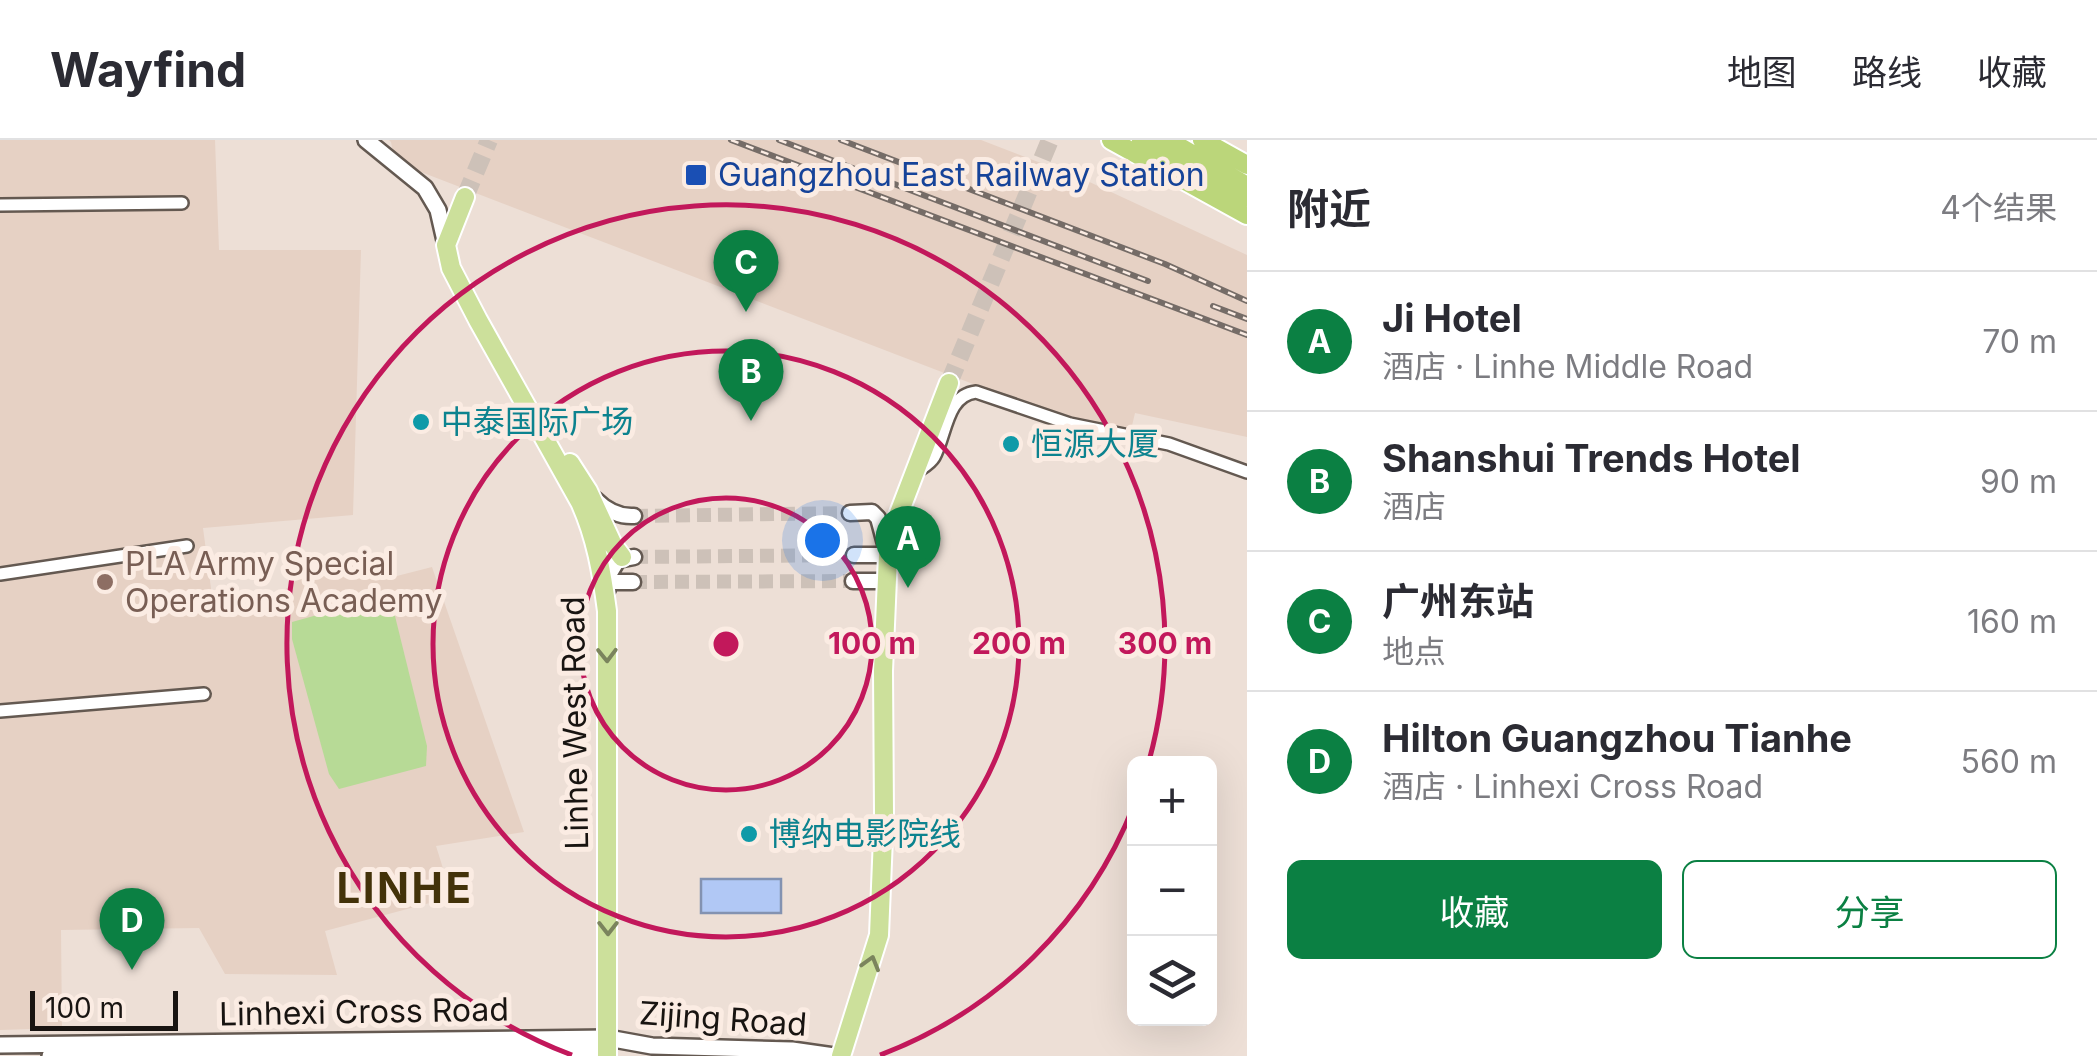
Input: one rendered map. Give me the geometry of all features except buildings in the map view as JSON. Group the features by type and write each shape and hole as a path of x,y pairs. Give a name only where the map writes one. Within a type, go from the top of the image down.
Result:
{"highway":[{"path":"1141,140 1246,201"},
{"path":"1168,140 1246,201"},
{"path":"1202,140 1247,166"},
{"path":"1114,141 1246,201"}],"main road":[{"name":"Linhe West Road","path":"366,140 431,197 438,210 451,268 591,528 606,612 605,1050"},
{"path":"446,245 465,197"},
{"name":"Linhe West Road","path":"446,245 462,266 548,427 588,490 613,545 628,557"},
{"path":"838,1056 879,935 888,555 896,522 950,383"},
{"name":"Linhexi Cross Road","path":"0,1045 605,1050"},
{"name":"Zijing Road","path":"605,1050 652,1046 792,1050 838,1056"},
{"name":"Linhexi Cross Road","path":"50,1056 423,1049"}],"street":[{"path":"0,205 182,203"},
{"path":"916,472 934,457 952,408 962,396 976,392 1070,424 1169,444 1247,472"},
{"path":"588,490 602,506 629,516 609,520 597,553"},
{"path":"850,513 872,512 878,518 888,555 854,555"},
{"path":"0,574 187,546"},
{"path":"606,612 612,566 628,557"},
{"path":"852,581 886,581"},
{"path":"608,582 633,582"},
{"path":"0,711 204,694"}],"shaded area":[{"name":"PLA Army Special Operations Academy","path":"0,140 215,140 219,250 361,250 353,515 203,528 214,611 268,604 312,567 330,561 350,562 389,578 432,567 524,832 436,846 452,897 325,931 337,975 225,974 199,928 61,930 62,1028 0,1030"},
{"path":"389,140 981,140 1083,179 1247,255 1247,437 1135,413 1130,434 1054,415 395,162"}],"green space":[{"path":"382,597 394,612 427,746 426,766 339,789 329,774 292,639 292,622"}],"water":[{"path":"701,879 781,879 781,913 701,913"}],"tunnel":[{"path":"465,197 489,140"},
{"path":"949,383 1050,140"},
{"path":"634,516 850,513"},
{"path":"634,557 854,555"},
{"path":"633,582 853,581"}],"railway":[{"path":"731,140 1247,335"},
{"path":"779,140 1148,281"},
{"path":"841,140 1165,264 1247,301"},
{"path":"1213,306 1247,319"}],"place":[{"name":"Guangzhou East Railway Station","path":"696,175"},
{"name":"广州东站","path":"746,312"},
{"name":"Shanshui Trends Hotel","path":"751,421"},
{"name":"中泰国际广场","path":"421,422"},
{"name":"恒源大厦","path":"1011,444"},
{"name":"PLA Army Special Operations Academy","path":"105,582"},
{"name":"Ji Hotel","path":"908,588"},
{"name":"博纳电影院线","path":"749,834"},
{"name":"Hilton Guangzhou Tianhe","path":"132,970"}],"district":[{"name":"LINHE","path":"405,888"}]}
